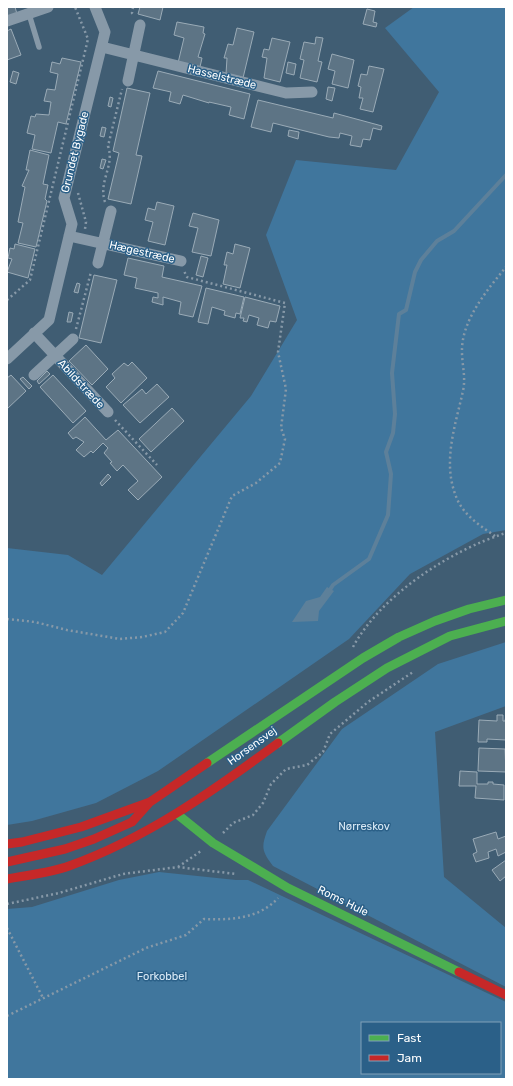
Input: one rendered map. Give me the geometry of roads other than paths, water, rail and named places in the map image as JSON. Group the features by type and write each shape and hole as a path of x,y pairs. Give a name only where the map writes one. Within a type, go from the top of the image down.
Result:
{"main road":[{"name":"Horsensvej","path":"7,844 22,842 81,827 150,802 318,687 399,637 442,618 506,600"},
{"name":"Horsensvej","path":"7,878 49,872 76,864 106,852 177,814 299,726 408,655 443,639 474,628 506,621"},
{"path":"7,862 65,849 94,838 132,822 150,802"},
{"name":"Roms Hule","path":"177,814 213,843 288,888 506,995"}],"street":[{"path":"7,21 48,7"},
{"name":"Grundet Bygade","path":"9,354 48,320 72,224 64,198 105,32 95,7"},
{"path":"128,81 140,25"},
{"name":"Hasselstræde","path":"102,47 286,93 312,92"},
{"name":"Hægestræde","path":"98,263 111,211"},
{"name":"Hægestræde","path":"69,236 181,261"},
{"name":"Abildstræde","path":"34,333 108,412"},
{"name":"Abildstræde","path":"34,375 73,339"}],"lane":[{"path":"28,14 39,47"}],"waterway":[{"path":"328,593 333,585 369,559 388,515 391,474 386,452 393,433 395,414 392,373 399,314 406,310 415,272 421,260 437,241 454,231 506,175"}],"park label":[{"name":"Nørreskov","path":"364,826"},
{"name":"Forkobbel","path":"162,976"}]}
